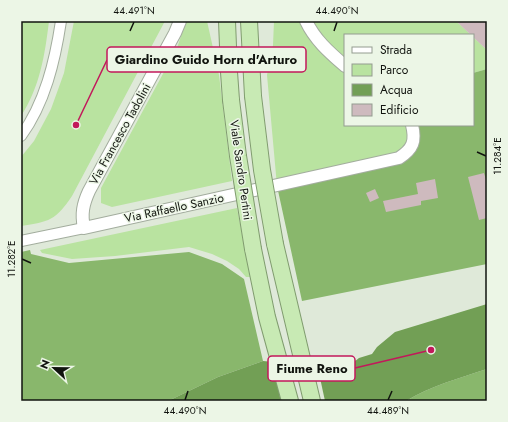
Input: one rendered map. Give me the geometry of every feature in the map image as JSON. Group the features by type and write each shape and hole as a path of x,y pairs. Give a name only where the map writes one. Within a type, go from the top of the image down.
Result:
{"highway":[{"path":"221,21 228,45"},
{"name":"Viale Sandro Pertini","path":"227,21 231,100 241,179 267,318 290,401"},
{"name":"Viale Sandro Pertini","path":"249,21 253,96 262,170 275,244 312,401"},
{"path":"253,80 260,21"}],"street":[{"path":"21,136 30,123 46,86 61,21"},
{"name":"Via Francesco Tadolini","path":"84,228 82,212 89,191 180,21"},
{"path":"306,21 325,49 344,65"},
{"name":"Via Raffaello Sanzio","path":"21,241 399,158 410,150 414,141 412,126"}],"green space":[{"path":"21,21 49,21 41,70 33,94 21,116"},
{"path":"74,21 165,21 72,196 61,210 51,218 39,223 21,226 21,157 34,141 51,109 64,73"},
{"path":"186,21 207,21 219,75 232,181 112,207 101,203 101,188 177,48"},
{"path":"274,21 456,21 470,34 344,34 344,126 415,126 405,154 277,186 267,75 273,45"},
{"path":"474,38 487,50 487,69 474,73"},
{"path":"237,208 250,277 246,277 239,269 227,261 212,254 189,247 115,256 72,259 42,253 40,250"}],"shaded area":[{"path":"487,69 487,264 302,301 277,186 399,158 415,126 474,126 474,73"},
{"path":"30,250 31,254 69,263 189,252 222,264 244,279 263,361 218,377 168,401 21,401 21,252"},
{"path":"487,369 487,401 406,401 435,387"}],"water":[{"path":"487,304 487,369 435,387 406,401 168,401 218,377 263,361 317,366 333,371 349,366 359,358 372,354 377,347 395,332"}],"pier":[{"path":"271,360 317,364 325,401 281,401"}],"building":[{"path":"456,21 487,21 487,50 474,38 474,34 470,34"},
{"path":"484,173 487,183 487,218 479,220 468,177"},
{"path":"435,179 438,198 421,201 421,205 386,212 383,201 418,194 416,183"},
{"path":"375,189 379,198 370,202 366,193"}],"place":[{"name":"Giardino Guido Horn d'Arturo","path":"76,125"},
{"name":"Fiume Reno","path":"431,350"}]}
